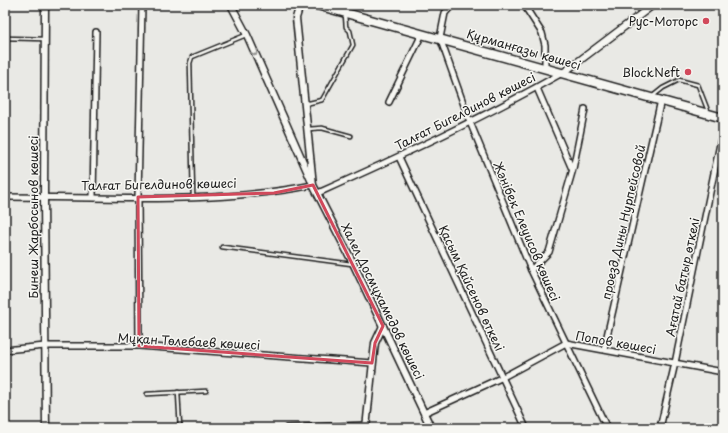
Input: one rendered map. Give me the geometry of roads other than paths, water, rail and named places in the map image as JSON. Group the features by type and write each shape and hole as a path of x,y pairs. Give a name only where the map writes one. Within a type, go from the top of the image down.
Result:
{"main road":[{"name":"Құрманғазы көшесі","path":"317,5 723,118"}],"street":[{"name":"Бинеш Жарбосынов көшесі","path":"45,5 44,197 46,428"},
{"path":"139,346 138,197 142,5"},
{"name":"Халел Досмұхамедов көшесі","path":"231,5 247,35 313,185 318,192 354,265 431,428"},
{"path":"300,5 296,18 313,185"},
{"path":"440,38 445,13 452,5"},
{"path":"524,5 542,33 545,45 545,68"},
{"name":"Талғат Бигелдинов көшесі","path":"318,192 399,157 537,88 563,73 653,5"},
{"path":"93,197 96,32"},
{"path":"389,102 422,34"},
{"name":"Жәнібек Елеуисов көшесі","path":"440,38 470,122 531,270 607,428"},
{"path":"537,88 572,169"},
{"name":"проезд Дины Нурпейсовой","path":"604,349 661,100"},
{"path":"531,270 549,252 572,169 585,109"},
{"name":"Ағатай батыр өткелі","path":"660,428 675,363 723,129"},
{"name":"Қасым Қайсенов өткелі","path":"399,157 526,428"},
{"name":"Талғат Бигелдинов көшесі","path":"5,197 138,197 274,193 313,185"},
{"path":"287,428 366,427 374,343 383,326"},
{"name":"Попов көшесі","path":"424,414 503,377 566,343 723,372"},
{"name":"Мұқан Төлебаев көшесі","path":"5,350 45,346 139,346 372,363"}],"lane":[{"path":"305,104 322,100 353,44 350,31 346,27 345,13"},
{"path":"193,196 190,63 192,57 247,35"},
{"path":"5,38 44,39"},
{"path":"651,98 663,88 679,80 698,85 708,114"},
{"path":"308,129 322,128 351,136"},
{"path":"222,247 354,265"},
{"path":"147,394 206,391"},
{"path":"178,392 180,428"}],"place":[{"name":"Рус-Моторс","path":"706,21"},
{"name":"BlockNeft","path":"688,72"}]}
